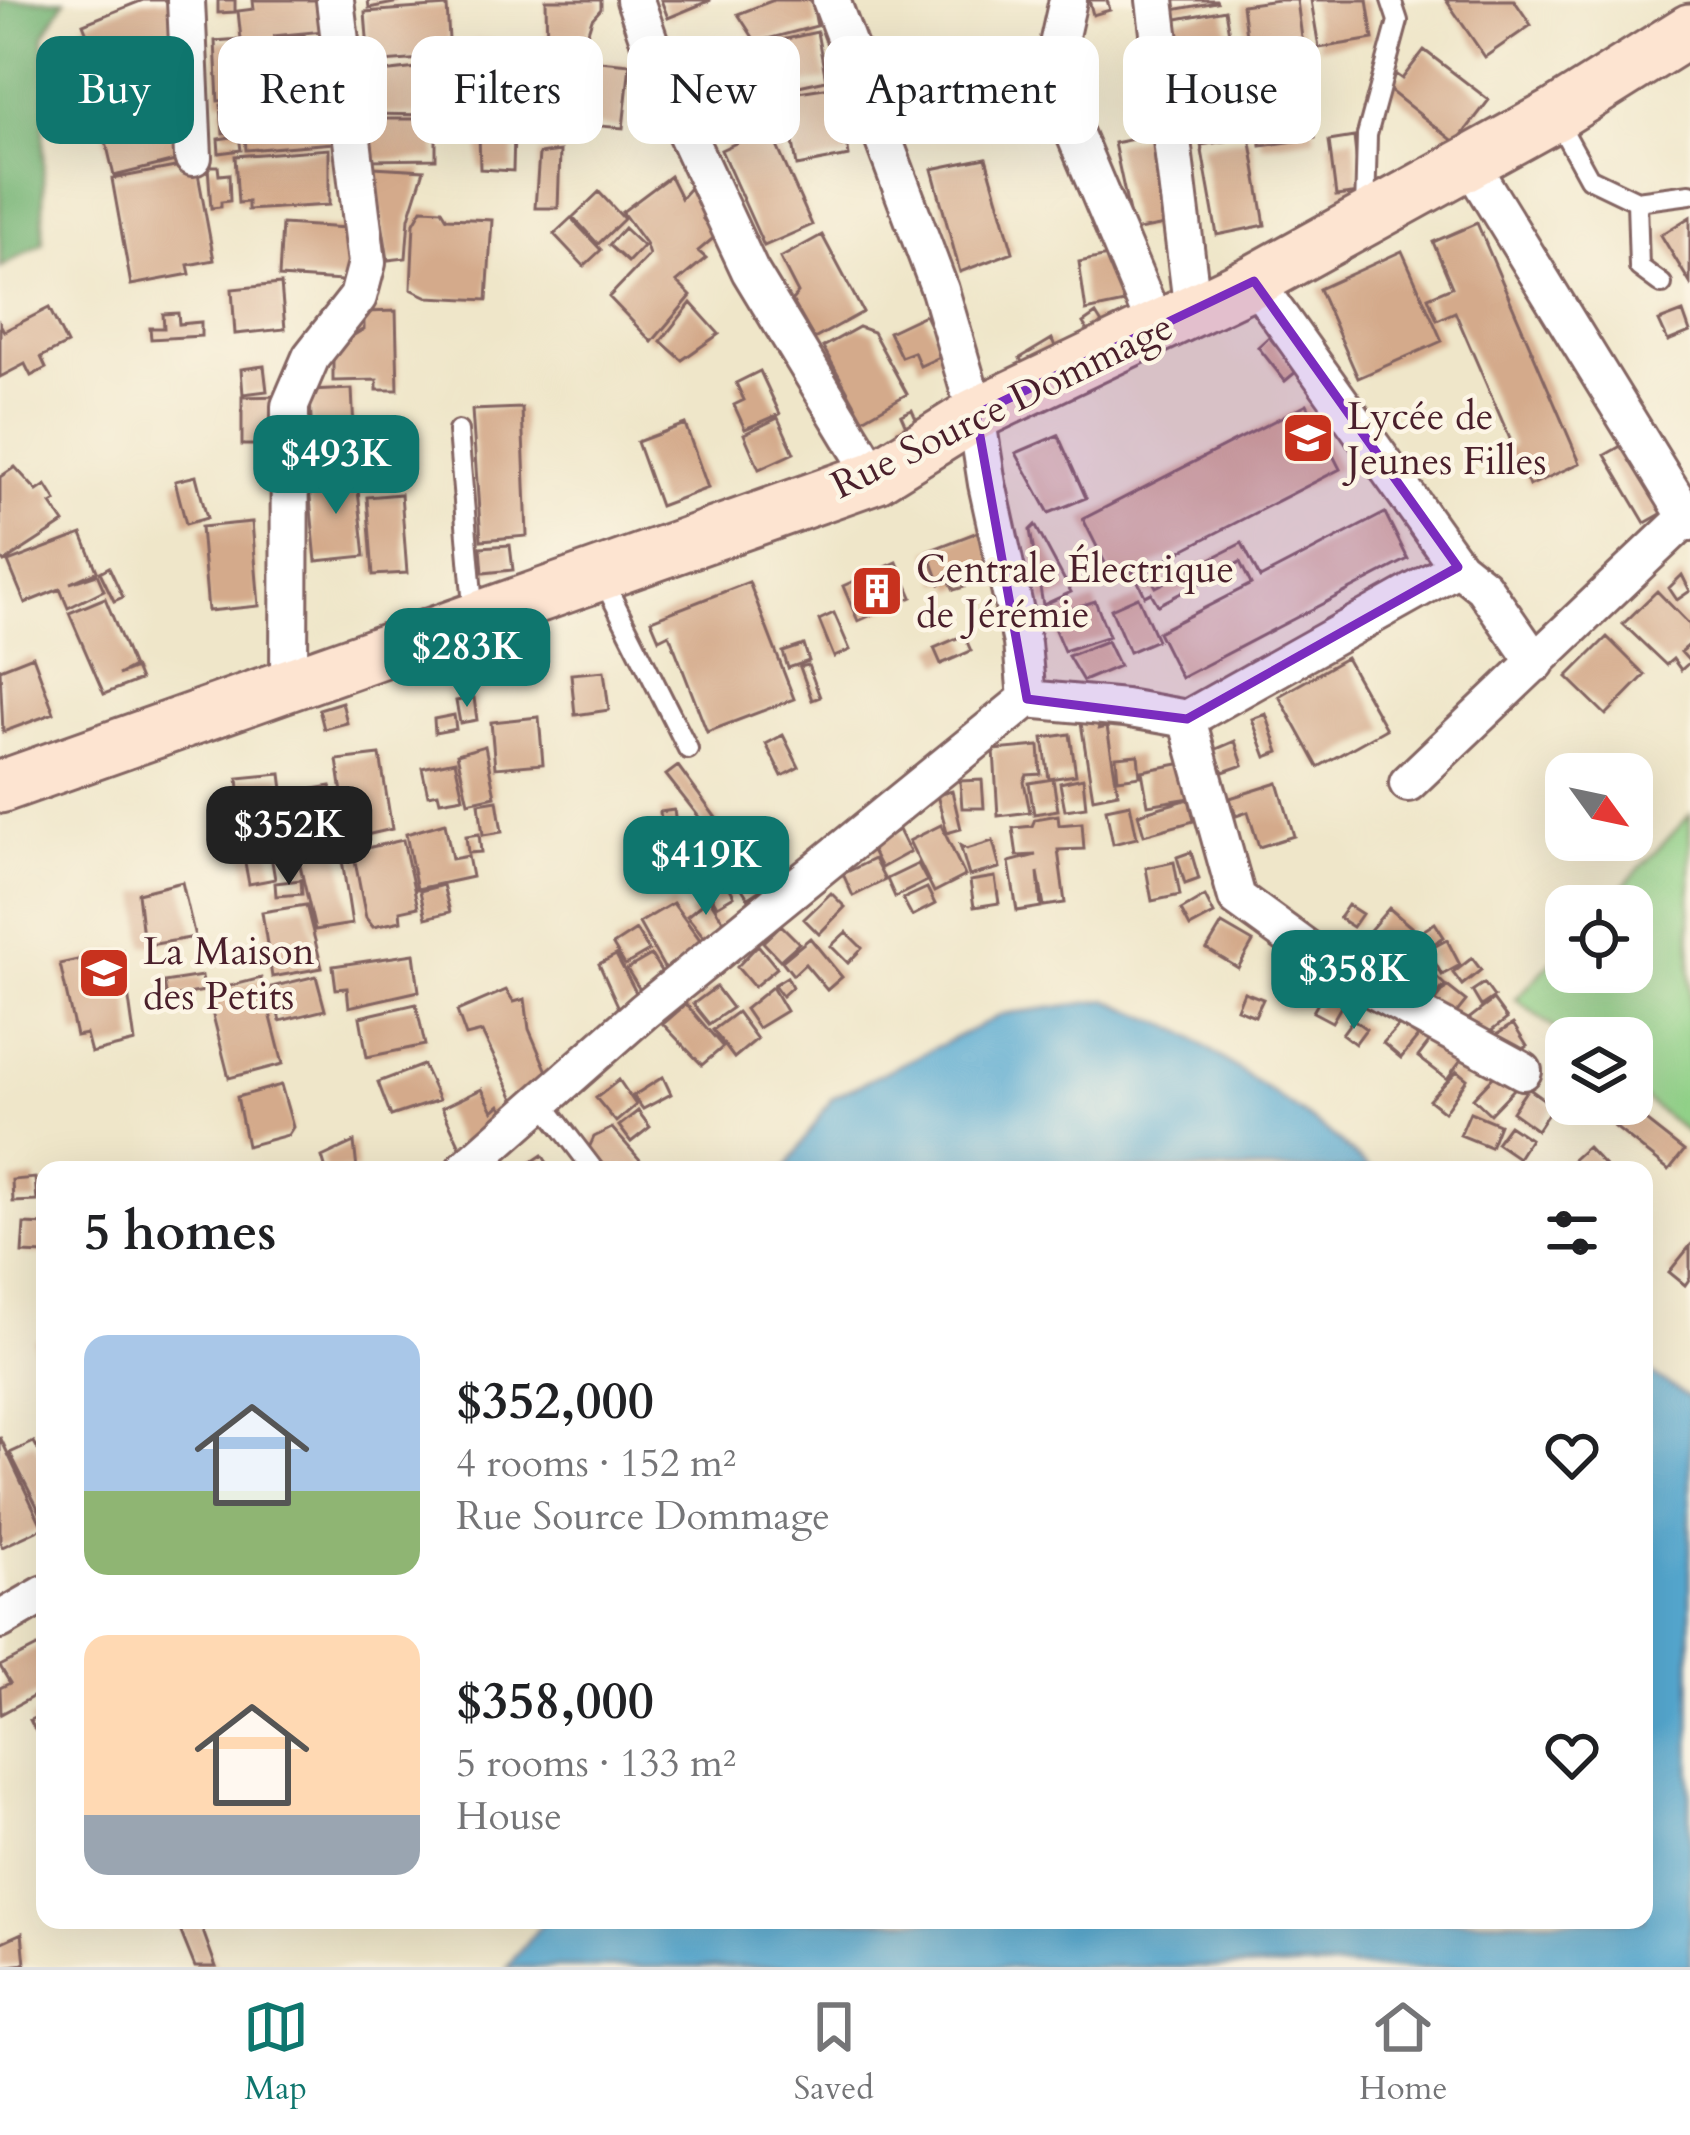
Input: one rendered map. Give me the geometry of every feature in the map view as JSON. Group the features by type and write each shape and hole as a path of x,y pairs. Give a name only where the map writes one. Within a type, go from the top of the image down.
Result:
{"main road":[{"name":"Rue Source Dommage","path":"2,783 289,688 874,477 976,414 1253,281 1555,115 1690,30"}],"street":[{"path":"186,0 194,157"},
{"path":"289,688 290,406 311,357 358,297 368,263 335,0"},
{"path":"635,0 666,90 750,271 874,477"},
{"path":"831,0 940,290 976,414 1022,643 1027,699"},
{"path":"1068,0 1045,103 1074,132 1175,320"},
{"path":"1155,0 1175,320"},
{"path":"1408,783 1688,520 1469,162"},
{"path":"1253,281 1458,567 1483,587 1537,663"},
{"path":"483,1161 678,982 1027,699 1125,707 1186,719 1458,567"},
{"path":"1186,719 1237,898 1331,967 1522,1071"},
{"path":"0,1620 36,1599"}],"lane":[{"path":"1365,219 1367,135 1398,21 1391,0"},
{"path":"1555,115 1589,178 1637,201 1690,194"},
{"path":"1637,201 1639,267 1662,284"},
{"path":"458,431 474,621"},
{"path":"601,575 688,749"},
{"path":"542,1102 586,1161"}],"highlighted area":[{"path":"1254,281 1458,567 1187,719 1027,699 976,414"}],"green space":[{"path":"0,0 65,0 44,36 36,36 36,144 43,144 43,243 0,268"},
{"path":"1690,815 1690,1135 1653,1106 1653,1017 1545,1017 1545,1022 1516,999 1545,969 1545,993 1653,993 1653,885 1624,885 1647,861 1653,861 1653,854"}],"water":[{"path":"1107,1000 1184,1032 1323,1128 1362,1161 791,1161 832,1098 1004,1014"},
{"path":"1653,1375 1690,1398 1690,1967 507,1967 538,1929 1653,1929"}],"building":[{"path":"143,0 171,0 172,36 88,36 83,24"},
{"path":"218,0 235,0 235,12 218,13"},
{"path":"253,0 320,0 324,31 241,36 238,11 254,9"},
{"path":"368,0 399,0 399,2 369,8"},
{"path":"546,0 601,0 587,36 547,36"},
{"path":"661,0 711,0 668,18"},
{"path":"774,0 812,0 817,26 779,36 752,36 738,14"},
{"path":"1089,0 1107,0 1110,10 1093,15"},
{"path":"1171,0 1216,0 1217,2 1173,10"},
{"path":"1297,0 1302,36 1246,36 1242,5"},
{"path":"1311,0 1367,0 1373,39 1321,48 1321,36 1317,36"},
{"path":"1446,0 1514,0 1531,25 1485,57"},
{"path":"447,6 449,36 411,36 411,60 387,62 387,36 367,36 365,12"},
{"path":"1225,10 1229,36 1175,36 1172,20"},
{"path":"817,32 824,80 800,86 799,36"},
{"path":"215,41 218,41 218,101"},
{"path":"1424,50 1489,100 1456,143 1385,87 1395,74 1402,79"},
{"path":"603,61 627,64 623,128 603,126"},
{"path":"411,69 411,115 387,114 387,71"},
{"path":"824,88 824,144 847,144 849,156 797,166 793,144 800,144 800,92"},
{"path":"387,119 411,119 411,144 436,144 436,159 368,160 368,144 387,144"},
{"path":"1354,137 1360,193 1336,196 1329,141"},
{"path":"1114,143 1155,144 1170,224 1133,231"},
{"path":"106,144 185,144 187,158 114,176"},
{"path":"218,144 240,144 241,150 219,153"},
{"path":"246,144 321,144 246,150"},
{"path":"479,144 514,144 513,171 480,169"},
{"path":"734,144 776,144 812,225 764,246 721,150"},
{"path":"1251,144 1265,225 1217,235 1201,145"},
{"path":"329,149 329,205 248,210 248,202 238,203 235,156"},
{"path":"560,151 558,208 535,208 539,154"},
{"path":"986,158 1013,252 960,272 932,169"},
{"path":"196,163 214,260 188,265 190,274 131,285 112,179"},
{"path":"208,166 218,166 219,175 229,174 230,201 221,202 221,207 211,208"},
{"path":"373,167 424,170 409,218 406,258 388,260"},
{"path":"670,176 681,198 690,188 712,212 703,219 716,236 698,251 706,258 677,282 691,296 652,342 609,297 649,255 622,212"},
{"path":"599,192 624,219 598,244 573,217"},
{"path":"422,209 442,210 447,218 492,220 487,300 428,297 411,289 414,223"},
{"path":"1690,217 1690,283 1661,235"},
{"path":"571,218 601,250 584,266 554,234"},
{"path":"1477,223 1580,463 1529,486 1520,464 1503,472 1495,453 1513,446 1455,312 1437,320 1428,297 1452,287 1433,242"},
{"path":"282,224 362,229 358,282 279,277"},
{"path":"624,228 643,246 628,262 609,245"},
{"path":"822,235 863,312 814,339 792,300 798,293 780,258"},
{"path":"1402,251 1442,341 1358,378 1319,289"},
{"path":"1117,254 1124,303 1086,311 1079,262"},
{"path":"281,284 285,329 235,334 232,289"},
{"path":"691,303 719,334 682,360 661,341"},
{"path":"49,308 67,344 41,357 46,368 31,376 25,364 0,377 0,324 4,331"},
{"path":"396,311 398,390 377,390 377,380 333,381 333,348 364,329 364,312"},
{"path":"1683,312 1690,332 1668,341 1659,321"},
{"path":"178,313 179,324 201,322 201,336 151,339 150,328 164,328 163,314"},
{"path":"1096,314 1106,330 1092,338 1083,323"},
{"path":"925,315 944,355 920,366 914,352 901,357 889,332"},
{"path":"859,327 873,332 907,394 863,419 823,347"},
{"path":"1269,337 1297,371 1285,381 1258,347"},
{"path":"1052,339 1058,354 1028,375 1020,358"},
{"path":"264,366 267,391 243,394 241,369"},
{"path":"760,371 780,414 745,429 734,405 744,400 736,383"},
{"path":"352,389 356,471 313,473 310,391"},
{"path":"282,396 282,445 242,445 242,397"},
{"path":"1307,404 1340,469 1146,569 1156,587 1242,543 1260,578 1385,513 1408,559 1181,678 1158,632 1251,584 1240,562 1158,605 1151,593 1145,596 1133,571 1114,581 1083,519"},
{"path":"522,408 527,536 481,540 472,410"},
{"path":"912,410 919,426 908,431 901,415"},
{"path":"778,418 794,453 759,469 744,434"},
{"path":"685,424 708,488 660,506 637,442"},
{"path":"1058,435 1086,498 1049,513 1016,453"},
{"path":"1628,442 1668,510 1645,523 1605,455"},
{"path":"15,467 37,491 46,485 56,501 51,504 64,523 4,562 0,557 0,477"},
{"path":"356,472 365,556 316,561 308,477"},
{"path":"196,476 207,518 186,524 175,481"},
{"path":"401,494 407,573 373,575 367,497"},
{"path":"252,522 259,606 208,611 201,527"},
{"path":"1035,525 1071,592 1043,605 1030,530"},
{"path":"983,530 997,571 975,579 972,571 959,576 964,587 954,590 949,580 940,584 928,551"},
{"path":"82,534 97,571 70,583 97,574 104,590 68,608 60,589 25,603 8,562"},
{"path":"510,545 513,570 483,573 481,547"},
{"name":"Centrale Électrique de Jérémie","path":"897,562 912,597 858,621 843,586"},
{"path":"109,567 123,597 114,601 100,572"},
{"path":"1682,575 1690,591 1677,600 1669,588"},
{"path":"749,582 794,699 707,732 669,634 659,639 651,620"},
{"path":"1657,591 1690,625 1690,650 1688,646 1681,652 1690,662 1681,670 1673,659 1666,665 1623,624"},
{"path":"1138,597 1157,640 1129,652 1111,609"},
{"path":"105,598 133,667 118,675 135,668 140,680 104,694 69,613"},
{"path":"1095,601 1109,636 1064,651 1049,616"},
{"path":"834,613 850,650 834,657 819,620"},
{"path":"964,635 971,651 941,664 934,648"},
{"path":"1607,637 1645,675 1606,715 1567,677"},
{"path":"1107,641 1119,666 1083,681 1068,656"},
{"path":"804,645 809,661 788,668 783,652"},
{"path":"33,656 54,713 3,732 0,669"},
{"path":"1346,658 1386,729 1318,767 1279,696"},
{"path":"808,665 820,697 812,700 800,667"},
{"path":"604,671 609,710 575,715 571,674"},
{"path":"474,698 477,720 460,723 456,701"},
{"path":"342,702 347,723 324,729 319,709"},
{"path":"1266,714 1279,752 1266,757 1252,719"},
{"path":"454,715 456,729 435,733 434,719"},
{"path":"539,717 543,764 495,768 491,722"},
{"path":"1097,721 1099,729 1107,727 1118,793 1093,798 1081,723"},
{"path":"1070,734 1076,775 1049,779 1043,738"},
{"path":"783,735 799,767 782,776 766,744"},
{"path":"1235,741 1243,765 1223,772 1214,750"},
{"path":"485,746 495,796 468,802 457,754"},
{"path":"1039,746 1041,774 1027,775 1024,782 1030,812 998,816 994,750"},
{"path":"380,755 392,829 349,839 337,760"},
{"path":"1138,755 1140,776 1118,779 1116,757"},
{"path":"455,761 463,797 440,801 438,793 428,795 422,768"},
{"path":"1189,762 1190,798 1148,805 1142,771"},
{"path":"678,766 719,822 709,830 666,775"},
{"path":"281,774 288,829 243,835 238,778"},
{"path":"1083,778 1086,807 1065,810 1060,783"},
{"path":"1053,779 1058,810 1034,814 1029,783"},
{"path":"982,780 984,808 962,808 960,781"},
{"path":"1278,783 1294,836 1259,847 1248,812 1236,816 1230,798"},
{"path":"331,786 337,826 309,831 302,791"},
{"path":"952,791 961,829 947,833 937,795"},
{"path":"1189,799 1194,821 1144,835 1138,814"},
{"path":"497,800 502,832 483,835 479,803"},
{"path":"1130,804 1137,838 1113,844 1106,809"},
{"path":"674,810 683,878 670,880 660,812"},
{"path":"1058,815 1059,825 1082,823 1084,849 1058,850 1065,903 1044,906 1038,872 1041,907 1017,911 1009,862 1036,855 1017,856 1013,828"},
{"path":"445,823 452,859 468,856 472,877 417,889 406,834"},
{"path":"702,824 710,837 690,848 683,835"},
{"path":"941,825 965,876 934,892 909,841"},
{"path":"337,828 352,924 315,930 298,857 314,854 311,833"},
{"path":"899,830 910,852 881,868 869,845"},
{"path":"479,834 481,852 468,853 466,836"},
{"path":"268,838 275,879 249,884 241,842"},
{"path":"403,840 418,907 400,911 401,921 373,927 366,918 353,851"},
{"path":"993,841 1000,868 969,876 960,845 967,849"},
{"path":"1191,852 1199,879 1185,884 1177,857"},
{"path":"874,859 885,880 853,896 843,874"},
{"path":"1174,862 1180,895 1152,901 1146,868"},
{"path":"918,864 927,881 895,897 887,879"},
{"path":"749,868 763,888 748,898 735,878"},
{"path":"723,875 734,896 717,906 705,884"},
{"path":"995,877 999,903 974,907 970,881"},
{"path":"301,880 302,894 276,896 275,883"},
{"path":"182,882 195,937 144,946 138,893"},
{"path":"443,885 450,912 426,918 420,891"},
{"path":"927,888 935,904 912,916 903,899"},
{"path":"831,893 845,907 819,934 804,919"},
{"path":"1205,896 1214,914 1190,927 1181,910"},
{"path":"709,898 724,922 704,937 687,916"},
{"path":"673,903 704,945 667,973 639,923"},
{"path":"306,905 322,968 272,977 262,912"},
{"path":"1348,905 1362,914 1353,927 1339,918"},
{"path":"1389,908 1411,927 1386,956 1364,937"},
{"path":"1435,923 1444,937 1421,952 1412,938"},
{"path":"1222,924 1253,942 1238,968 1207,949"},
{"path":"781,925 799,943 780,960 763,942"},
{"path":"636,930 649,951 625,965 613,945"},
{"path":"846,932 862,948 848,963 831,946"},
{"path":"810,938 842,977 827,990 805,964 793,975 782,961"},
{"path":"1447,940 1460,965 1442,975 1428,950"},
{"path":"1406,941 1422,959 1403,976 1387,958"},
{"path":"758,945 777,968 754,987 737,967"},
{"path":"122,950 135,1042 91,1053 86,1034 76,1036 60,964"},
{"path":"414,954 419,991 349,1007 347,988 336,989 333,966"},
{"path":"616,955 639,998 620,1010 599,964"},
{"path":"651,955 664,976 640,990 627,969"},
{"path":"1472,958 1481,970 1462,985 1453,973"},
{"path":"1428,969 1445,985 1426,1006 1409,990"},
{"path":"202,976 204,991 167,998 164,982"},
{"path":"316,976 325,1010 280,1021 271,987"},
{"path":"787,977 792,987 782,996 774,985"},
{"path":"261,978 283,1064 229,1078 207,992"},
{"path":"1331,980 1350,991 1332,1022 1313,1012"},
{"path":"1484,983 1494,997 1481,1006 1472,991"},
{"path":"1447,986 1466,1001 1450,1021 1431,1007"},
{"path":"716,987 732,1008 709,1024 693,1004"},
{"path":"772,987 786,1011 758,1028 745,1009"},
{"path":"506,990 514,1002 525,999 529,1029 552,1083 516,1103 482,1032 466,1036 457,1011"},
{"path":"1244,992 1263,999 1255,1016 1237,1009"},
{"path":"1493,1000 1507,1019 1481,1039 1466,1021"},
{"path":"416,1004 425,1045 367,1057 360,1017"},
{"path":"686,1004 723,1047 702,1065 663,1024"},
{"path":"737,1012 757,1039 734,1058 713,1030"},
{"path":"1353,1019 1366,1029 1355,1044 1342,1034"},
{"path":"1401,1023 1418,1037 1401,1058 1383,1043"},
{"path":"1513,1024 1527,1046 1509,1057 1496,1035"},
{"path":"1437,1032 1466,1053 1447,1079 1418,1057"},
{"path":"423,1065 439,1100 391,1116 378,1082"},
{"path":"1500,1070 1516,1087 1490,1114 1473,1098"},
{"path":"1457,1071 1467,1079 1444,1112 1429,1100"},
{"path":"663,1077 671,1094 643,1109 633,1096"},
{"path":"619,1080 636,1105 616,1122 596,1098"},
{"path":"281,1085 293,1127 288,1135 247,1146 237,1097"},
{"path":"1528,1088 1545,1100 1545,1118 1537,1130 1512,1112"},
{"path":"482,1089 493,1111 500,1105 508,1114 473,1137 476,1144 462,1151 442,1108"},
{"path":"638,1111 650,1127 631,1142 619,1126"},
{"path":"1470,1112 1499,1124 1490,1147 1460,1135"},
{"path":"1509,1125 1530,1139 1518,1158 1496,1143"},
{"path":"1612,1125 1651,1125 1684,1151 1669,1170"},
{"path":"612,1128 641,1161 594,1161 589,1148 594,1137"},
{"path":"354,1142 356,1161 323,1161 322,1157"},
{"path":"1587,1147 1600,1161 1572,1161"},
{"path":"35,1178 36,1201 13,1202 12,1180"},
{"path":"24,1224 36,1225 36,1254 22,1253"},
{"path":"1690,1246 1690,1278 1685,1285 1669,1272"},
{"path":"0,1437 36,1513 36,1531 2,1547"},
{"path":"34,1442 36,1446 36,1504 10,1453"},
{"path":"36,1648 36,1695 1,1714 0,1688 10,1683 0,1666"},
{"path":"180,1929 202,1929 216,1967 195,1967"},
{"path":"22,1933 25,1964 0,1967 0,1943"}],"place":[{"name":"Lycée de Jeunes Filles","path":"1308,438"},
{"name":"Centrale Électrique de Jérémie","path":"877,591"},
{"name":"La Maison des Petits","path":"104,973"}]}
